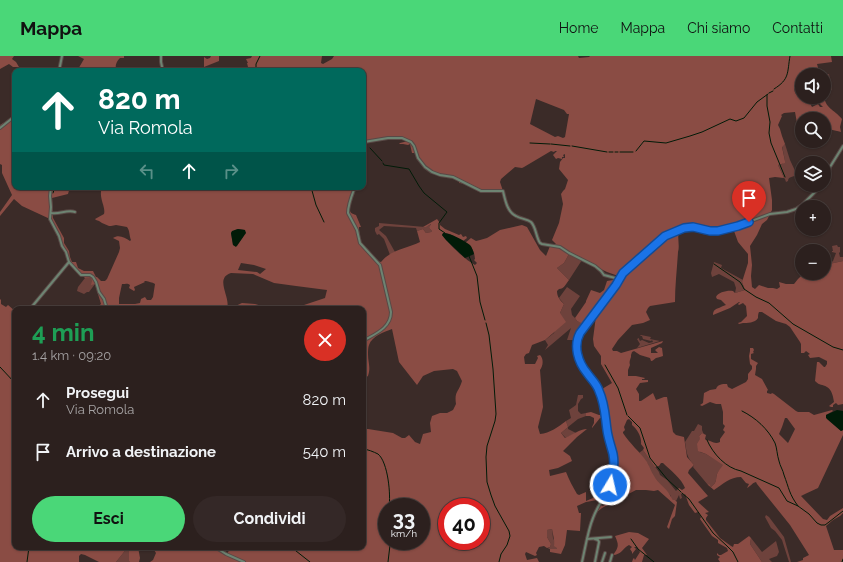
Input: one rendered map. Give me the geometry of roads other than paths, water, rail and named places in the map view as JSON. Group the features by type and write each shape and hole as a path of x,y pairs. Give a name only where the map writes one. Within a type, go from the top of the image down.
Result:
{"street":[{"path":"60,68 62,56"},
{"path":"161,56 162,68"},
{"path":"0,128 12,118"},
{"path":"366,142 398,137 406,139 414,146 418,158 425,167 432,172 452,177 481,191 503,191 512,214 532,224 540,243 560,247 595,266 604,275 620,279"},
{"path":"831,165 843,146"},
{"path":"50,190 50,219 59,236 69,262 81,275 90,275 93,277 96,282 98,292 104,299 106,306"},
{"path":"354,190 348,211 357,230 360,243 382,268 391,312 391,318 387,326 366,339"},
{"path":"582,562 593,516 610,485 613,459 607,434 604,406 600,392 583,368 578,355 576,342 580,333 623,273 668,234 684,228 693,227 710,231 718,231 738,226 770,214 787,212 802,205 815,192"},
{"path":"51,213 54,214 64,211 75,212"},
{"path":"32,306 69,262"},
{"path":"587,539 611,537"},
{"path":"595,539 599,542 595,562"},
{"path":"220,550 244,562"},
{"path":"602,562 605,553"},
{"path":"610,562 612,555"}],"waterway":[{"path":"256,68 256,64 260,56"},
{"path":"774,89 783,82 787,75 790,56"},
{"path":"769,93 773,91"},
{"path":"636,151 644,141 666,143 702,132 730,119 736,121 744,118 757,102 768,94"},
{"path":"767,95 771,143 785,177"},
{"path":"530,143 550,144"},
{"path":"551,144 570,146"},
{"path":"572,146 607,152"},
{"path":"370,148 382,161"},
{"path":"620,152 633,152"},
{"path":"383,163 384,165 409,169 424,193 447,212 439,223 439,229 445,233"},
{"path":"312,190 316,205 324,222"},
{"path":"469,256 477,276 480,302 485,320"},
{"path":"714,264 740,282 744,289 769,303 793,324 833,347 843,350"},
{"path":"486,323 493,369 496,414 487,446 487,482 495,506 509,531 510,536 507,545 501,554 499,562"},
{"path":"605,365 618,388 627,415"},
{"path":"0,367 12,380"},
{"path":"742,411 761,424 772,438 776,445 779,463 793,498 798,506"},
{"path":"628,416 640,428 650,458 667,479 681,492"},
{"path":"707,440 716,455 725,464 779,488 787,501 798,506 809,514 817,523 825,525 843,511"},
{"path":"366,450 378,454 384,464 390,498"},
{"path":"682,493 689,499 713,533 733,552 738,562"},
{"path":"631,539 638,549 654,562"},
{"path":"27,562 29,550"},
{"path":"295,550 310,562"},
{"path":"388,562 389,550"}]}
